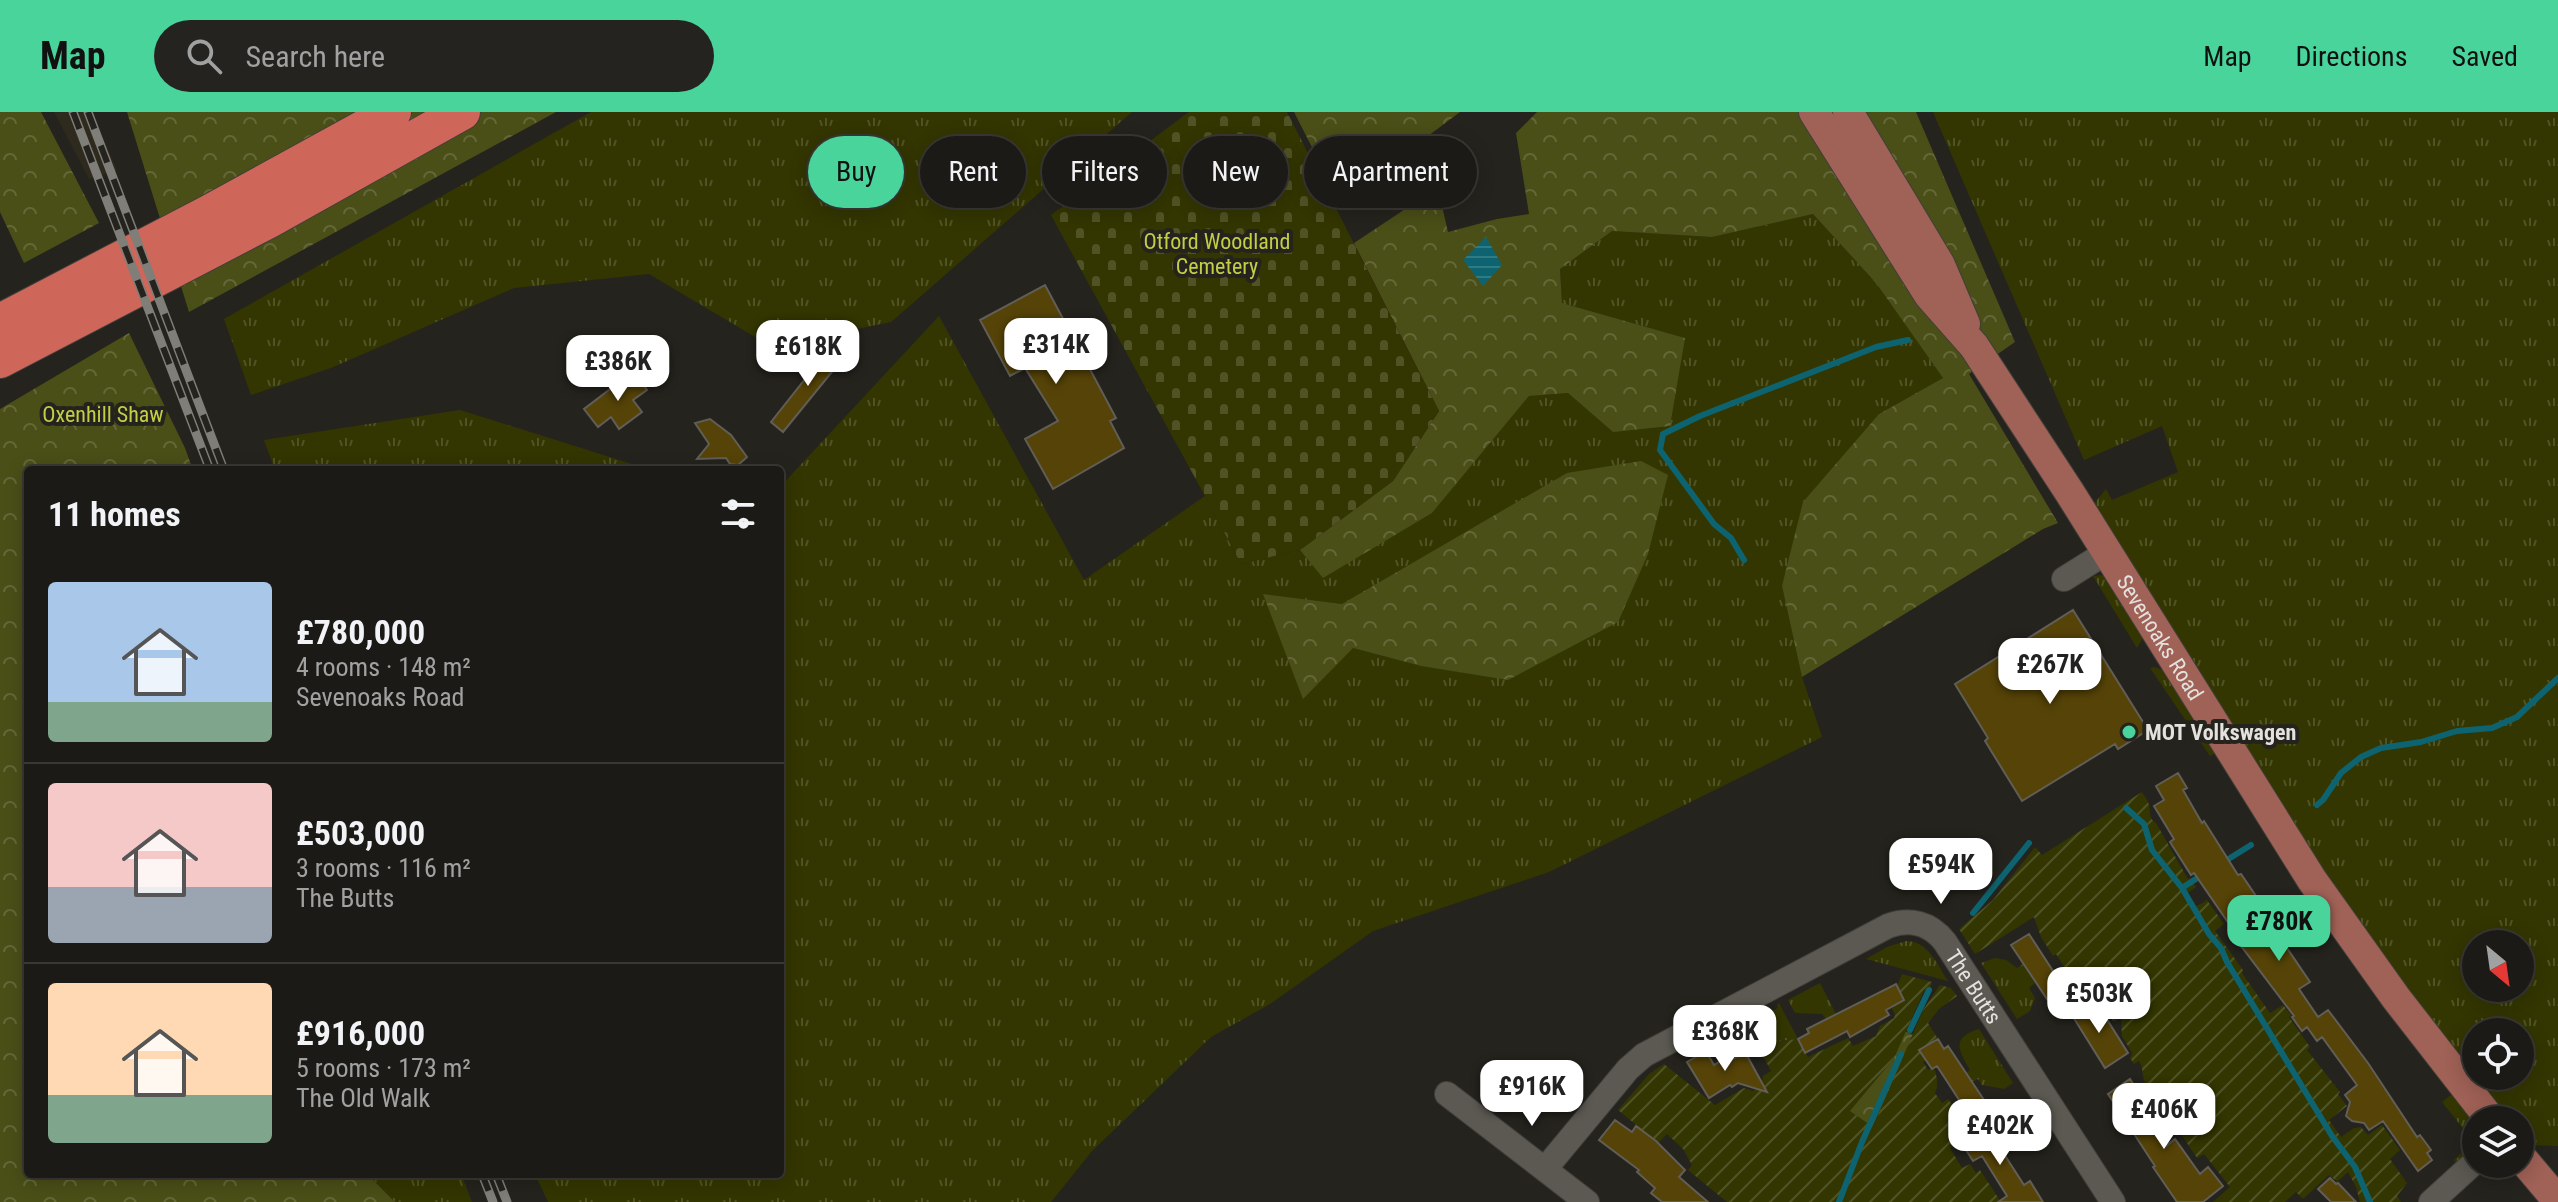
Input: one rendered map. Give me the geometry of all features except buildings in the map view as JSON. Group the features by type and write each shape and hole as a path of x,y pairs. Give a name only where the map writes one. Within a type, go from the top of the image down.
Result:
{"highway":[{"path":"0,322 393,112"},
{"path":"0,360 269,220 462,112"}],"main road":[{"name":"Sevenoaks Road","path":"1814,112 1929,295 1974,346 2312,880 2381,979 2480,1106"},
{"name":"Sevenoaks Road","path":"1848,112 1940,265 1974,346"},
{"path":"2534,1173 2558,1201"}],"street":[{"path":"2064,579 2107,552"},
{"name":"The Butts","path":"1545,1169 1628,1069 1644,1055 1888,926 1911,922 1928,927 1943,939 2113,1202"},
{"path":"1447,1094 1587,1202"},
{"path":"2431,1202 2462,1174"}],"shaded area":[{"path":"54,112 92,112 117,170 89,179"}],"green space":[{"path":"0,112 41,112 99,223 24,263 0,212"},
{"path":"127,112 556,112 189,312"},
{"path":"591,112 1132,112 1104,136 1042,136 1042,190 1026,204 1026,136 920,136 920,208 1022,208 891,322 828,335 799,363 649,274 514,288 331,368 251,395 224,319"},
{"name":"Otford Woodland Cemetery","path":"1189,112 1287,112 1304,145 1304,208 1336,208 1439,411 1393,481 1300,550 1241,564 1051,215 1060,208 1167,208 1167,136 1157,136"},
{"path":"1294,112 1460,112 1428,136 1306,136"},
{"path":"1537,112 1916,112 2015,342 1969,374 2058,523 2043,529 1802,677 1782,586 1803,502 1879,414 1943,378 1876,283 1813,214 1712,237 1612,231 1560,269 1562,303 1685,338 1670,426 1613,432 1568,393 1529,396 1432,513 1323,578 1300,550 1393,481 1439,411 1354,243 1407,208 1442,208 1448,232 1529,214 1516,133"},
{"path":"1933,112 2558,112 2558,1146 2534,1145 2534,1106 2498,1106 2485,1090 2534,1090 2534,1018 2462,1018 2462,1060 2350,913 2093,505 2106,489 2112,500 2178,472 2162,426 2084,460"},
{"path":"1813,214 1876,283 1943,378 1879,414 1782,586 1802,677 1822,737 1549,872 1373,931 1270,1004 1211,1037 1092,1151 1051,1202 548,1202 537,1178 784,1178 784,483 939,316 1084,580 1205,496 1241,564 1300,550 1323,577 1432,513 1529,396 1568,393 1613,432 1685,338 1562,303 1560,269 1612,231 1712,237","holes":["1264,595 1342,604 1508,679 1421,666 1353,648"]},
{"name":"Oxenhill Shaw","path":"129,333 192,466 24,466 24,1178 371,1178 395,1202 0,1202 0,409"},
{"path":"460,410 638,466 274,466 264,440"},
{"path":"1641,461 1668,475 1648,554 1618,622 1508,680 1421,666 1353,648 1303,699 1263,594 1342,604 1567,473"},
{"path":"2093,576 2107,577 2143,638 2137,648"},
{"path":"2150,668 2167,672 2217,752 2210,756"},
{"path":"2142,792 2148,802 2150,816 2196,887 2186,894 2195,907 2207,900 2224,924 2215,931 2243,970 2242,973 2270,1013 2283,1005 2310,1047 2307,1050 2340,1092 2338,1094 2347,1106 2329,1120 2341,1137 2361,1127 2368,1135 2382,1125 2400,1150 2390,1159 2407,1183 2397,1196 2401,1202 2360,1202 2348,1172 2337,1182 2329,1175 2303,1199 2296,1192 2285,1202 2213,1202 2230,1187 2204,1154 2197,1158 2169,1116 2162,1120 2151,1103 2159,1097 2152,1086 2146,1084 2139,1061 2134,1064 2130,1058 2132,1053 2122,1036 2121,1018 2114,1022 2089,987 2080,992 2056,954 2053,956 2041,937 2034,917 1975,954 1959,929 1993,900 2035,847 2042,855"},
{"path":"1906,941 1926,949 1948,981 1866,959"},
{"path":"1995,958 2006,960 2017,968 2023,964 2035,983 2029,988 2035,998 2030,1011 2017,1019 1981,963"},
{"path":"1902,974 1932,982 1930,988 1924,991 1894,1058 1850,1111 1873,1127 1923,1010 1940,985 1951,988 1957,996 1939,1009 1928,1023 1938,1039 1920,1051 1928,1070 1934,1068 1937,1080 1935,1093 1942,1103 1948,1099 1958,1113 1950,1118 1966,1137 1950,1148 1962,1168 1970,1164 1976,1173 1980,1170 2001,1202 1727,1202 1688,1170 1692,1165 1683,1149 1667,1134 1658,1143 1618,1110 1649,1074 1664,1064 1715,1105 1744,1088 1753,1091 1761,1086 1763,1076 1771,1071 1756,1043 1798,1039 1808,1057 1848,1038 1853,1046 1876,1036 1880,1026 1894,1018 1891,1007 1904,1000 1897,986"},
{"path":"1820,983 1836,1014 1826,1019 1822,1014 1795,1013 1788,1000"},
{"path":"1779,1003 1798,1039 1756,1043 1746,1025 1778,1008"},
{"path":"1979,1029 2013,1083 2004,1089 1982,1085 1978,1079 1972,1082 1966,1073 1970,1070 1960,1051 1961,1041 1964,1036"},
{"path":"1905,1031 1914,1035 1867,1139 1785,1058 1872,1084 1894,1058"},
{"path":"2451,1095 2462,1108 2462,1127 2442,1102"},
{"path":"2462,1152 2462,1161 2458,1165 2454,1160"},
{"path":"371,1178 463,1178 472,1202 395,1202"}],"water":[{"path":"1486,237 1502,265 1483,286 1463,260"}],"waterway":[{"path":"1744,560 1731,538 1714,524 1660,450 1663,434 1700,416 1876,347 1908,340"},
{"path":"2317,805 2341,773 2361,757 2381,748 2421,742 2457,731 2492,728 2517,717 2558,678"},
{"path":"2126,808 2144,824 2152,850 2182,888 2209,934 2221,948 2332,1136 2355,1167 2370,1202"},
{"path":"1973,913 2029,843"},
{"path":"2222,863 2251,845"},
{"path":"2182,888 2202,875"},
{"path":"1910,1030 1929,990"},
{"path":"1839,1202 1901,1054"}],"railway":[{"path":"73,112 208,466"},
{"path":"88,112 222,466"},
{"path":"484,1178 493,1202"},
{"path":"498,1178 507,1202"}],"place":[{"name":"MOT Volkswagen","path":"2129,732"}]}
